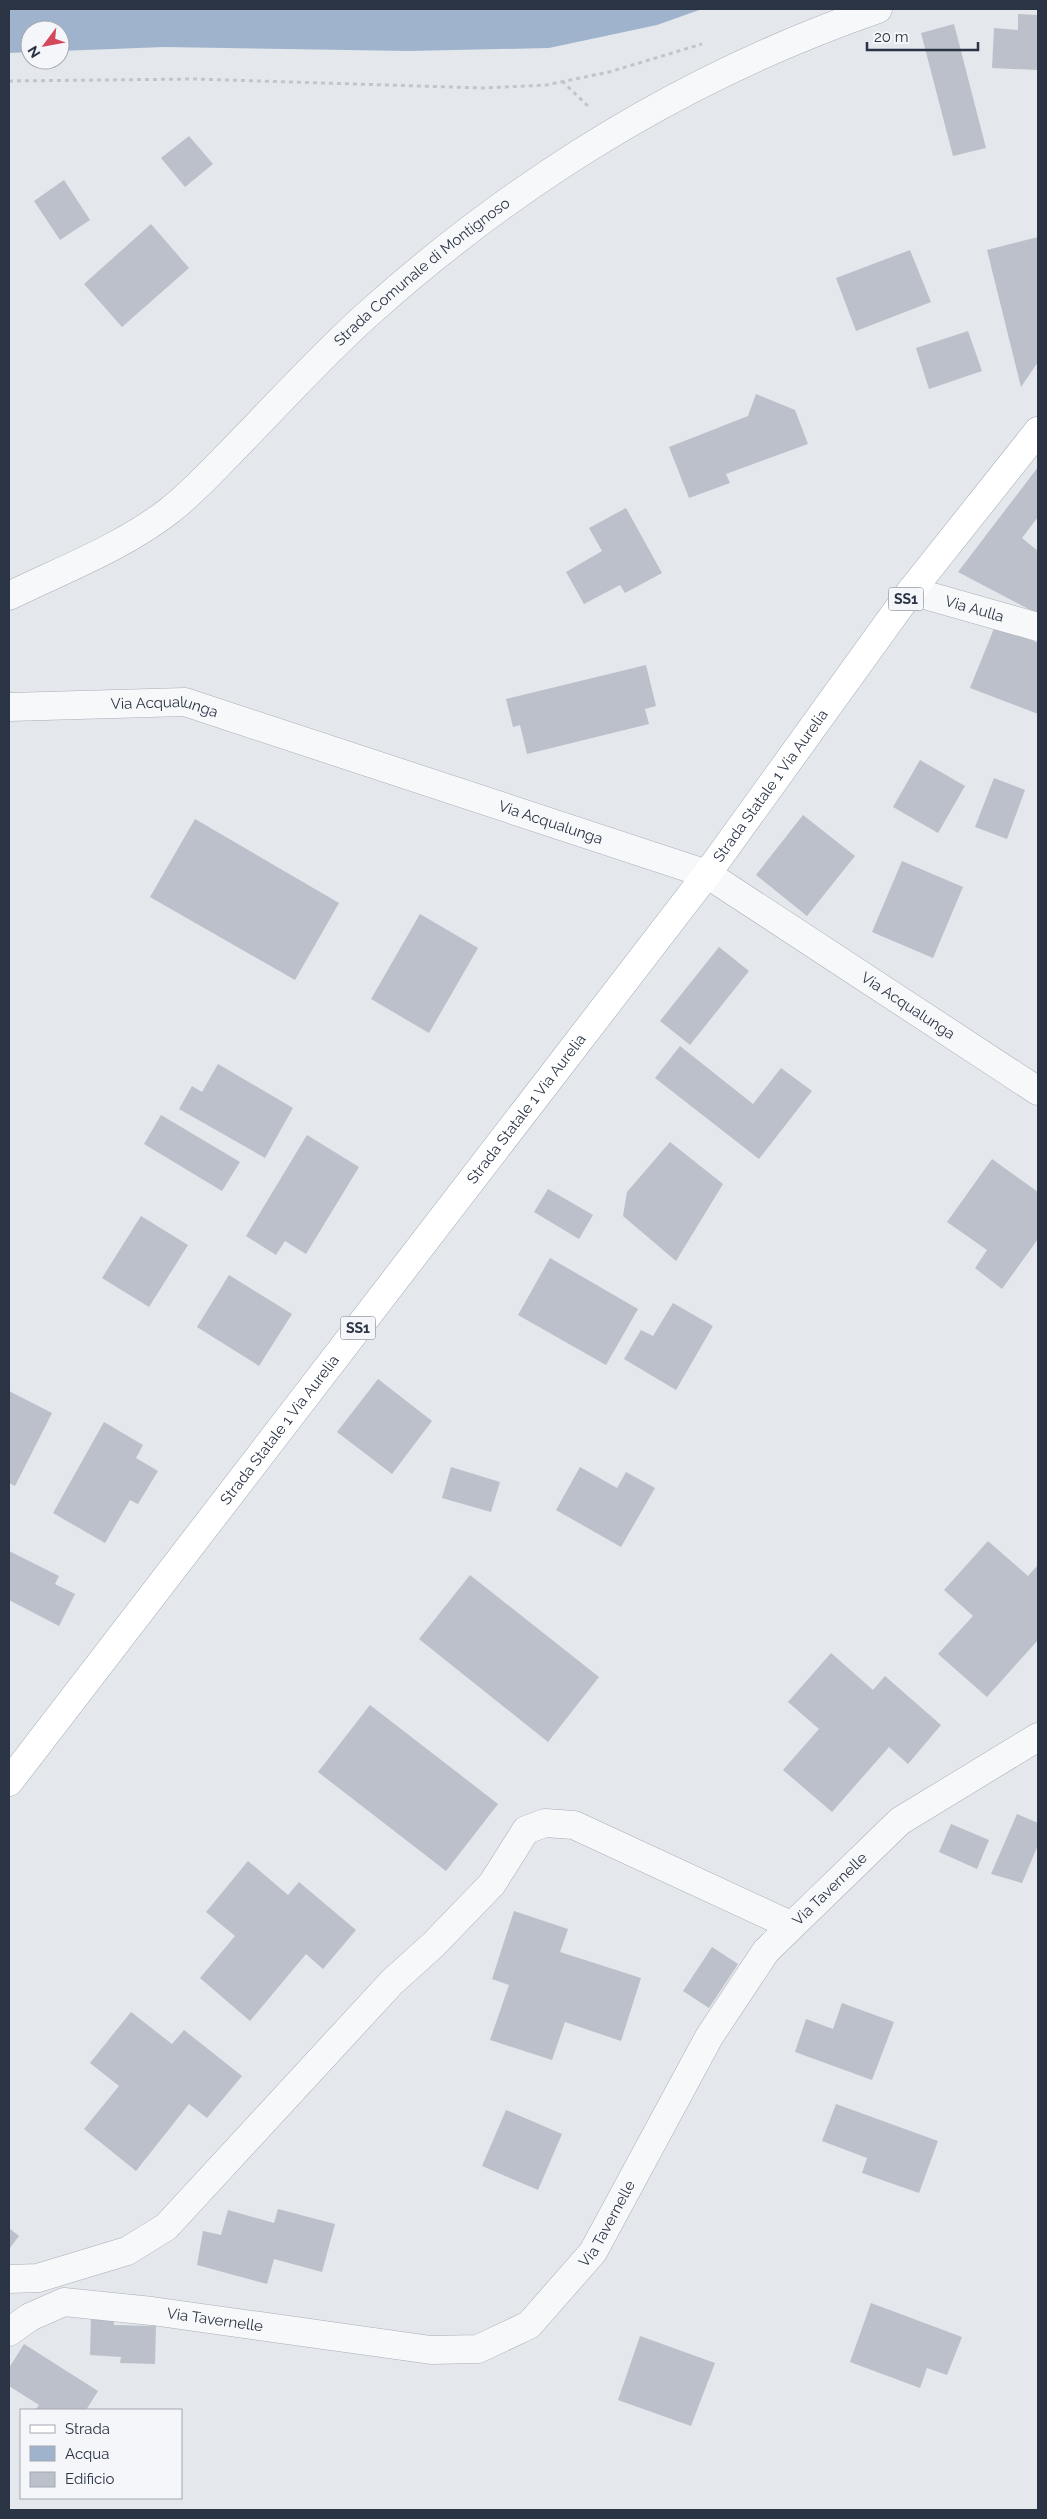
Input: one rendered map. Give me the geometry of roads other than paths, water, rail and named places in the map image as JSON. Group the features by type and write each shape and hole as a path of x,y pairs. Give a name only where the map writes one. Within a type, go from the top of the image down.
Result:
{"main road":[{"name":"Strada Statale 1 Via Aurelia","path":"9,1782 707,874 911,591 1038,431"}],"street":[{"name":"Strada Comunale di Montignoso","path":"9,596 114,546 169,511 368,314 471,227 564,161 614,130 684,92 830,25 878,9"},
{"name":"Via Aulla","path":"911,591 1038,627"},
{"name":"Via Acqualunga","path":"9,707 185,702 707,874 1038,1091"},
{"name":"Via Tavernelle","path":"9,2332 30,2317 64,2302 152,2311 431,2350 478,2349 529,2325 594,2252 709,2037 766,1951 790,1925 900,1821 1038,1737"},
{"path":"9,2279 38,2278 127,2251 166,2227 392,1982 433,1945 492,1884 526,1830 545,1823 574,1825 790,1925"}],"water":[{"path":"9,9 702,9 657,25 549,48 409,51 164,47 70,51 70,20 20,20 20,52 9,53"}]}
